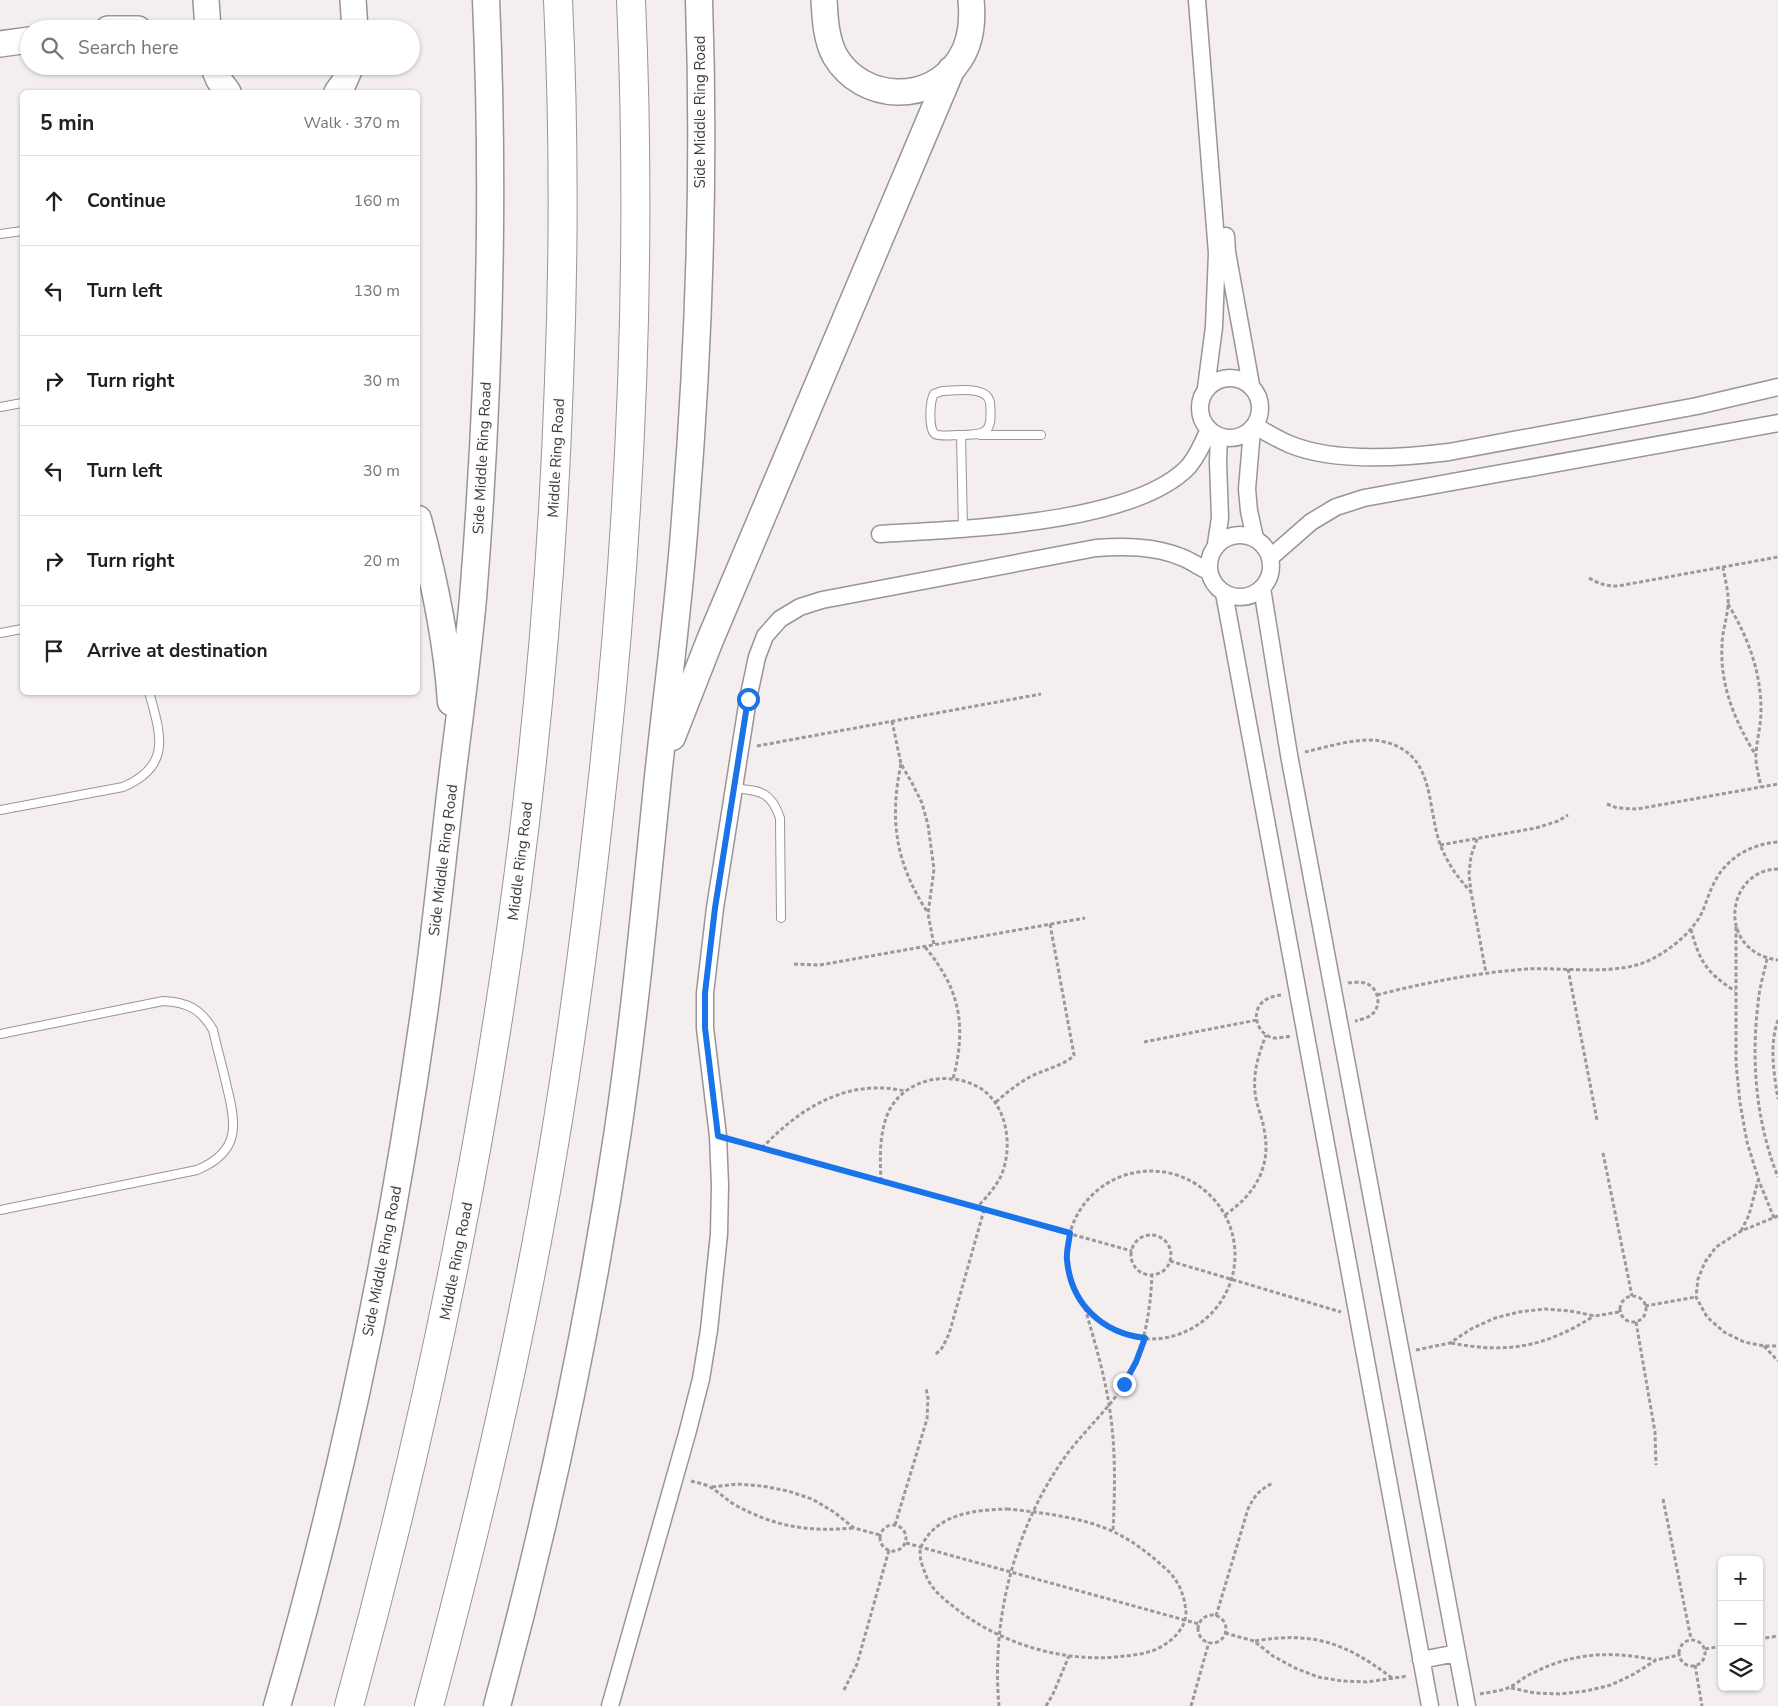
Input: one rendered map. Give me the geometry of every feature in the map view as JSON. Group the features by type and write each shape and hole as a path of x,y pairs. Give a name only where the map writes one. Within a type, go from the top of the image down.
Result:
{"highway":[{"name":"Side Middle Ring Road","path":"277,1706 304,1608 340,1460 380,1274 402,1152 424,1011 465,682 473,599 485,405 490,182 486,0"},
{"name":"Middle Ring Road","path":"349,1706 407,1483 451,1285 489,1076 521,857 540,684 553,517 557,433 562,264 561,96 558,0"},
{"path":"428,1706 478,1517 526,1298 564,1086 594,864 614,671 630,436 635,218 631,0"},
{"name":"Side Middle Ring Road","path":"497,1706 533,1567 557,1462 588,1307 604,1220 641,956 685,522 696,351 701,179 699,0"},
{"path":"658,780 698,668 952,70"},
{"path":"420,527 434,582 450,682 454,765"}],"main road":[{"path":"206,0 207,20"},
{"path":"353,0 354,20"},
{"path":"824,0 827,30 835,56 843,67 864,84 890,92 910,92 930,86 952,70 960,60 970,35 971,0"},
{"path":"0,44 20,41"},
{"path":"217,75 226,90"},
{"path":"338,90 348,75"}],"street":[{"path":"1197,0 1217,253 1214,328 1206,388 1201,397 1199,409 1202,420 1214,433 1230,438 1242,436 1254,428"},
{"path":"1207,0 1227,252 1251,384 1261,404 1260,416 1254,428 1248,489 1249,511 1255,538"},
{"path":"1206,388 1217,380 1228,377 1240,378 1251,384"},
{"path":"1254,428 1289,444 1319,453 1383,457 1416,456 1449,452 1697,406 1778,387"},
{"path":"1270,558 1311,522 1336,507 1364,498 1778,423"},
{"path":"880,534 963,529 1036,521 1124,503 1147,494 1169,482 1188,467 1214,433"},
{"path":"1214,433 1218,462 1220,518 1216,544 1209,557 1208,571 1217,588 1234,597 1254,594 1262,588 1268,579 1271,569 1270,558 1267,550 1255,538 1245,534 1234,534 1216,544"},
{"path":"610,1706 687,1434 701,1379 709,1330 719,1234 720,1185 718,1136 705,1028 705,993 714,918 740,749 756,657 765,636 780,619 800,607 832,598 1096,548 1125,546 1153,550 1180,556 1208,571"},
{"path":"1262,588 1289,755 1466,1702"},
{"path":"1224,593 1430,1706"},
{"path":"1421,1660 1457,1653"}],"lane":[{"path":"0,234 20,231"},
{"path":"980,435 986,431 989,424 990,403 986,395 978,390 942,391 934,394 931,401 931,428 938,435 961,435 980,435 1042,435"},
{"path":"0,407 20,403"},
{"path":"961,435 963,529"},
{"path":"0,634 20,629"},
{"path":"0,810 123,788 148,772 156,759 160,745 160,730 150,695"},
{"path":"734,788 758,790 769,797 776,806 780,818 781,918"},
{"path":"0,1034 163,1000 176,1001 188,1005 207,1020 213,1030 233,1113 234,1128 230,1142 222,1155 211,1164 197,1170 0,1210"}],"path":[{"path":"1589,578 1608,586 1618,586 1778,557"},
{"path":"1723,567 1728,604 1723,626 1722,648 1726,693 1740,728 1755,754 1761,787"},
{"path":"1728,604 1740,623 1749,644 1757,672 1761,709 1760,732 1755,754"},
{"path":"740,749 1041,694"},
{"path":"892,721 901,764 922,803 930,832 934,869 928,914 934,945"},
{"path":"1289,755 1359,741 1379,741 1399,747 1415,760 1426,778 1440,845 1458,878 1471,892"},
{"path":"901,764 894,808 895,831 906,874 928,914"},
{"path":"1607,804 1617,808 1637,809 1778,784"},
{"path":"1440,845 1536,828 1558,821 1568,815"},
{"path":"1477,839 1471,856 1469,874 1486,973"},
{"path":"1377,995 1450,978 1486,973 1568,968 1604,969 1629,967 1652,959 1673,946 1691,929 1706,905 1713,883 1726,865 1744,851 1766,843 1778,842"},
{"path":"1778,868 1758,874 1746,883 1738,896 1734,912 1736,927 1736,1063 1740,1102 1747,1142 1758,1181 1776,1217 1741,1231 1716,1247 1705,1262 1698,1279 1696,1297 1707,1316 1724,1332 1744,1342 1764,1346 1778,1346"},
{"path":"794,964 820,965 1085,918"},
{"path":"996,1102 1028,1078 1046,1068 1071,1060 1074,1055 1050,924"},
{"path":"1736,927 1742,940 1753,951 1767,959 1778,960"},
{"path":"1691,929 1696,948 1705,966 1719,981 1736,992"},
{"path":"925,946 943,971 958,1008 959,1056 953,1079"},
{"path":"1767,959 1758,1002 1754,1045 1756,1080 1764,1132 1778,1177"},
{"path":"1568,968 1597,1120"},
{"path":"1332,983 1365,983 1373,988 1377,995 1378,1003 1376,1010 1370,1016 1340,1026"},
{"path":"1297,992 1267,999 1261,1004 1257,1012 1257,1020 1260,1029 1266,1035 1274,1038 1305,1033"},
{"path":"1144,1042 1257,1020"},
{"path":"1778,1020 1774,1042 1778,1099"},
{"path":"1225,1215 1241,1204 1254,1188 1263,1169 1266,1149 1265,1136 1255,1091 1255,1072 1259,1053 1266,1035"},
{"path":"881,1181 881,1143 884,1124 896,1100 906,1091 920,1083 936,1078 953,1079 968,1083 984,1090 996,1102 1004,1118 1007,1138 1006,1158 1000,1176 990,1193 976,1208"},
{"path":"762,1148 779,1130 821,1102 859,1089 875,1087 906,1091"},
{"path":"718,1136 1132,1251"},
{"path":"1603,1153 1632,1296"},
{"path":"1085,1308 1104,1325 1128,1336 1154,1340 1180,1335 1203,1322 1221,1303 1232,1279 1235,1258 1233,1236 1225,1215 1212,1197 1195,1184 1174,1175 1152,1171 1130,1174 1110,1182 1092,1196 1078,1213 1070,1233 1067,1259 1072,1285 1085,1308 1110,1405 1115,1487 1113,1532"},
{"path":"1741,1231 1749,1215 1758,1181"},
{"path":"936,1354 942,1348 949,1334 984,1210"},
{"path":"1149,1235 1157,1236 1164,1240 1168,1246 1171,1253 1170,1261 1160,1272 1152,1274 1138,1270 1131,1256 1136,1242 1142,1237 1149,1235"},
{"path":"1170,1261 1357,1317"},
{"path":"999,1706 998,1666 1000,1634 1010,1572 1024,1531 1049,1482 1087,1429 1110,1405 1136,1362 1145,1338 1150,1310 1152,1274"},
{"path":"1632,1296 1638,1297 1646,1306 1646,1313 1642,1319 1636,1322 1629,1322 1623,1318 1620,1312 1622,1302 1632,1296"},
{"path":"1646,1306 1696,1297"},
{"path":"1401,1354 1450,1343 1471,1329 1495,1318 1519,1312 1545,1309 1570,1310 1595,1316 1620,1312"},
{"path":"1450,1343 1475,1348 1526,1346 1558,1336 1595,1316"},
{"path":"1636,1322 1656,1437 1656,1465"},
{"path":"1764,1346 1778,1361"},
{"path":"895,1525 927,1419 928,1398 926,1388"},
{"path":"1216,1616 1248,1509 1258,1493 1273,1482"},
{"path":"854,1528 834,1512 788,1491 737,1484 711,1487 732,1503 754,1515 778,1524 820,1530 854,1528 880,1535"},
{"path":"1663,1498 1691,1640"},
{"path":"1007,1508 1033,1512 1087,1523 1113,1532 1133,1543 1170,1572 1180,1587 1185,1603 1186,1620 1175,1637 1160,1648 1138,1655 1116,1658 1068,1656 1022,1644 962,1614 934,1590 926,1577 921,1562 920,1547 929,1533 941,1522 956,1516 982,1510 1007,1508"},
{"path":"895,1525 905,1532 907,1537 906,1543 896,1551 884,1547 880,1541 880,1535 886,1527 895,1525"},
{"path":"906,1543 1199,1624"},
{"path":"844,1690 857,1664 889,1550"},
{"path":"1206,1616 1216,1616 1224,1623 1225,1633 1222,1639 1216,1642 1209,1642 1200,1636 1199,1624 1206,1616"},
{"path":"1225,1633 1254,1641 1296,1637 1337,1645 1356,1653 1392,1678 1342,1682 1318,1677 1295,1668 1273,1656 1254,1641"},
{"path":"1763,1638 1778,1636"},
{"path":"1691,1640 1697,1640 1705,1650 1705,1656 1695,1666 1688,1666 1682,1662 1679,1656 1681,1645 1691,1640"},
{"path":"1191,1706 1209,1642"},
{"path":"1705,1650 1718,1647"},
{"path":"1466,1702 1510,1688 1531,1673 1579,1656 1631,1655 1656,1660 1679,1656"},
{"path":"1046,1706 1068,1656"},
{"path":"1510,1688 1535,1693 1560,1694 1586,1691 1611,1685 1634,1674 1656,1660"},
{"path":"1695,1666 1702,1706"}],"route":[{"path":"748,699 715,908 705,993 705,1028 718,1136 1070,1233 1067,1259 1072,1285 1085,1308 1104,1325 1128,1336 1145,1338 1136,1362 1124,1384"}]}
